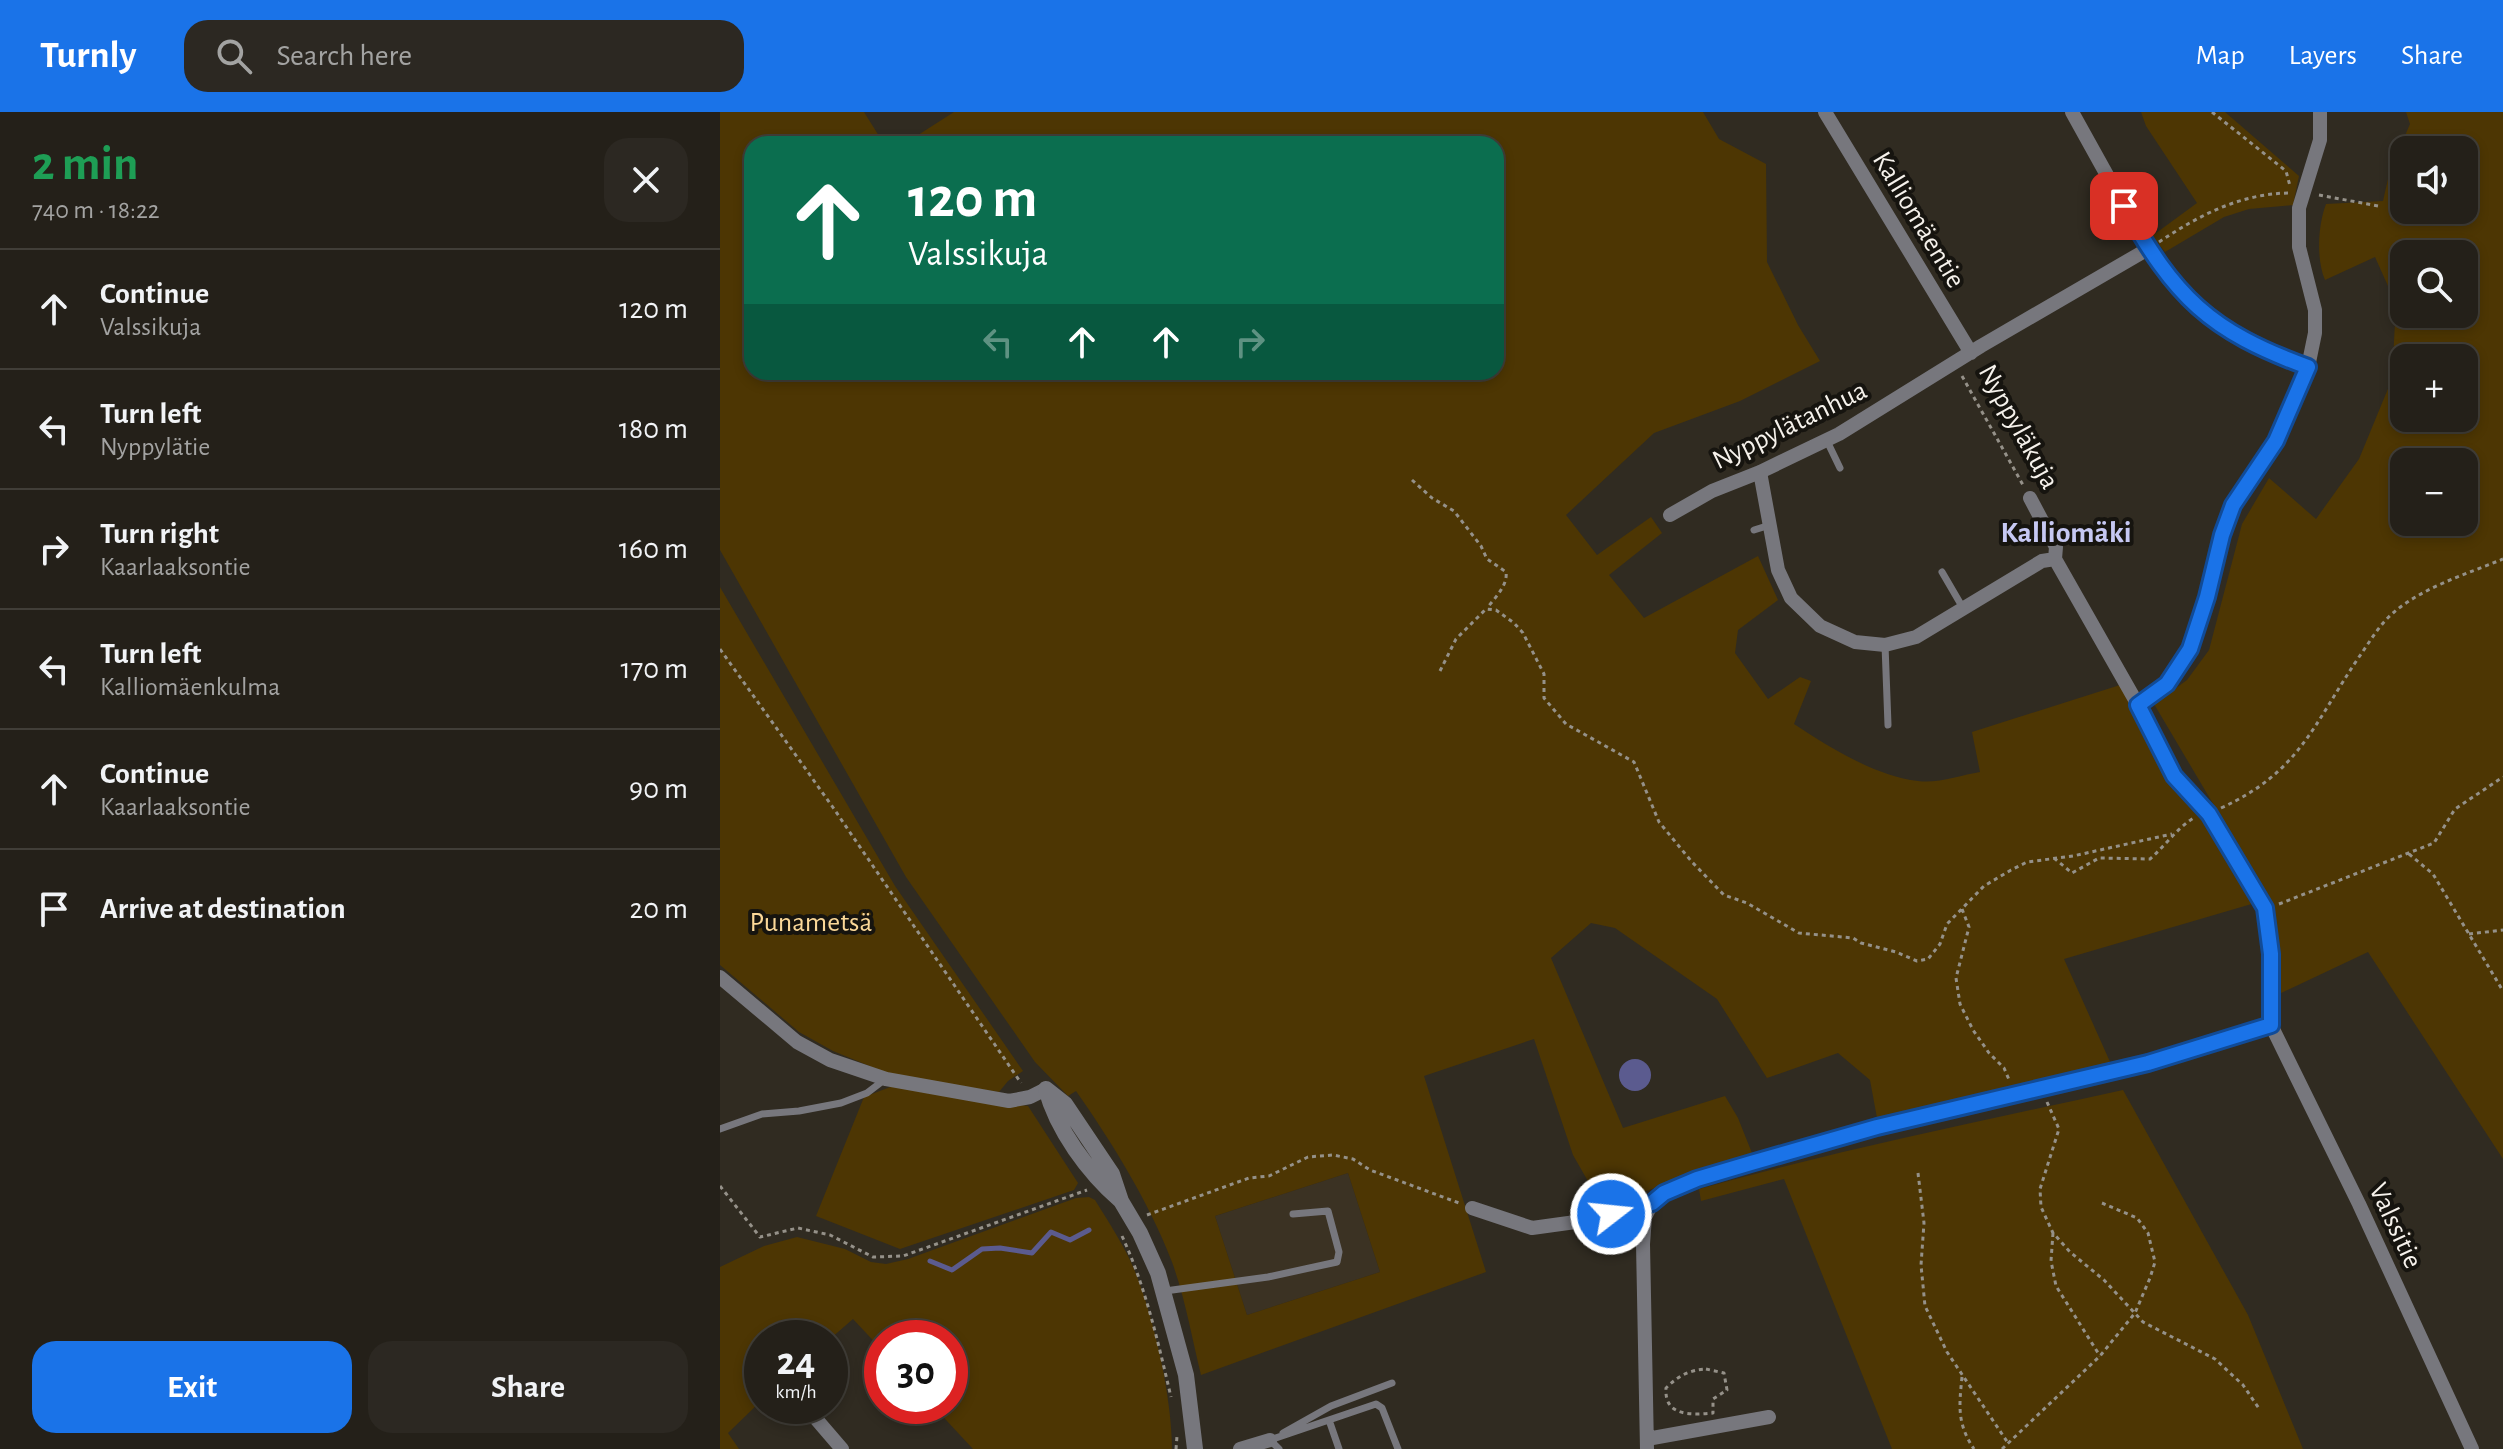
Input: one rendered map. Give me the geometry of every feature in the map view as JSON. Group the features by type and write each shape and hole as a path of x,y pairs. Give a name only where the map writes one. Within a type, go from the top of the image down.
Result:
{"street":[{"name":"Kalliomäentie","path":"1825,112 1971,353"},
{"path":"2072,112 2148,249 2180,292 2234,335 2308,367"},
{"path":"2138,705 2167,684 2190,649 2233,505 2276,441 2308,367 2315,333 2315,310 2299,247 2298,193 2320,140 2320,112"},
{"name":"Nyppylätanhua","path":"1670,515 1712,491 1827,441 2148,249"},
{"path":"1760,472 1775,557 1783,583 1791,598 1809,618 1841,638 1862,644 1885,645 1916,637 2042,561 2055,559"},
{"name":"Nyppyläkuja","path":"2030,498 2056,547 2055,559 2138,705 2174,776 2209,814 2265,908"},
{"path":"1769,1417 1647,1444 1643,1244 1645,1217 1652,1203 1664,1193 1697,1179 1877,1127 2148,1063 2271,1025 2271,954 2265,908"},
{"path":"720,977 797,1042 830,1060 886,1079 1009,1101 1038,1093 1065,1104 1112,1174 1121,1201 1140,1233 1165,1291 1186,1375 1195,1449"},
{"name":"Valssitie","path":"2271,1025 2359,1204 2472,1449"},
{"path":"1472,1208 1532,1228 1590,1220 1652,1203"},
{"path":"820,1424 842,1449"},
{"path":"1240,1449 1275,1445"}],"lane":[{"path":"1827,441 1840,468"},
{"path":"1754,530 1770,525"},
{"path":"1942,572 1964,610"},
{"path":"1885,645 1888,725"},
{"path":"720,1129 762,1114 841,1103 867,1093 886,1079"},
{"path":"1165,1291 1268,1277 1337,1262 1339,1252 1328,1211 1293,1214"},
{"path":"1275,1445 1331,1406 1392,1383"},
{"path":"1275,1445 1329,1420 1376,1404 1382,1408 1398,1449"},
{"path":"1329,1420 1339,1449"}],"path":[{"path":"2212,112 2286,171 2298,193"},
{"path":"2148,249 2189,222 2225,205 2272,194 2298,193 2378,206"},
{"name":"Nyppyläkuja","path":"1956,362 2030,498"},
{"path":"1412,480 1432,498 1454,511 1481,546 1487,559 1506,572 1507,578 1486,609 1456,639 1440,671"},
{"path":"1486,609 1496,610 1523,633 1544,674 1544,698 1566,724 1634,762 1659,822 1724,895 1747,903 1799,933 1853,938 1917,961 1928,959 1940,944 1947,924 1984,886 2027,862 2172,834 2193,818 2250,795 2285,768 2392,614 2443,584 2503,559"},
{"path":"720,649 1038,1093"},
{"path":"2265,908 2434,843 2455,809 2503,777"},
{"path":"2054,858 2072,873 2099,858 2150,859 2167,844 2172,834"},
{"path":"2409,854 2433,874 2503,991"},
{"path":"1962,909 1969,927 1956,978 1960,1004 1973,1030 2004,1068 2014,1094"},
{"path":"2469,934 2503,930"},
{"path":"2041,1088 2059,1129 2040,1189 2041,1207 2053,1233 2070,1252 2104,1280 2143,1322 2215,1359 2243,1385 2260,1410"},
{"path":"1144,1216 1237,1182 1269,1176 1308,1157 1333,1155 1353,1159 1370,1170 1472,1208"},
{"path":"1918,1173 1924,1223 1921,1265 1925,1306 1947,1352 2008,1443"},
{"path":"720,1186 760,1237 798,1228 830,1235 873,1257 903,1256 1085,1191"},
{"path":"2002,1449 2100,1356 2135,1313 2155,1262 2148,1233 2137,1218 2102,1203"},
{"path":"1117,1226 1149,1305 1173,1408"},
{"path":"2053,1233 2051,1261 2056,1286 2100,1356"},
{"path":"1693,1370 1724,1373 1727,1390 1713,1399 1713,1413 1692,1414 1671,1408 1667,1402 1666,1388 1693,1370"},
{"path":"1962,1375 1958,1411 1974,1449"},
{"path":"1176,1449 1177,1430"}],"shaded area":[{"path":"1348,1173 1380,1272 1247,1315 1215,1216"}],"green space":[{"path":"720,112 864,112 879,136 744,136 744,380 1504,380 1504,136 916,136 954,112 1703,112 1719,139 1766,164 1767,262 1798,325 1820,361 1740,401 1654,433 1566,515 1597,555 1651,517 1662,533 1609,575 1644,618 1758,556 1778,600 1738,630 1735,653 1768,699 1800,677 1811,681 1794,724 1837,751 1885,773 1925,782 1980,772 1972,732 2120,685 2169,784 2200,812 2255,903 2064,959 2111,1064 1877,1118 1870,1080 1838,1053 1767,1078 1717,999 1615,928 1591,923 1551,958 1623,1128 1725,1096 1752,1153 1602,1207 1593,1197 1589,1183 1573,1155 1534,1039 1424,1076 1486,1272 1201,1375 1172,1262 1129,1174 1076,1091 1068,1096 1035,1062 906,877 720,550","holes":["1348,1173 1380,1272 1247,1315 1215,1216"]},
{"path":"2141,112 2225,112 2299,176 2293,205 2249,209 2224,217 2165,252 2152,236 2197,203 2146,126"},
{"path":"2406,112 2503,112 2503,1159 2368,952 2281,993 2270,900 2154,704 2187,680 2209,650 2242,524 2269,478 2316,519 2359,459 2390,384 2390,432 2478,432 2478,344 2394,344 2395,328 2478,328 2478,240 2390,240 2390,291 2375,257 2325,280 2322,272 2319,242 2326,204 2383,201 2390,170 2390,224 2478,224 2478,136 2405,136 2410,124"},
{"name":"Punametsä","path":"720,587 895,886 1023,1071 999,1092 894,1076 833,1051 799,1032 720,965"},
{"path":"893,1086 1028,1106 1078,1183 1074,1190 900,1249 816,1216 864,1097"},
{"path":"2123,1090 2248,1315 2303,1449 1892,1449 1784,1179 1701,1201 1699,1189 1804,1161"},
{"path":"1076,1198 1095,1200 1130,1260 1141,1288 1165,1382 1172,1449 973,1449 950,1424 968,1424 968,1320 864,1320 864,1331 853,1319 848,1323 848,1320 744,1320 744,1417 728,1433 739,1449 720,1449 720,1267 764,1246 797,1237 845,1249 871,1262 886,1264 908,1259"}],"water":[{"path":"1635,1059 1646,1064 1651,1075 1646,1086 1635,1091 1624,1086 1619,1075 1624,1064"}],"waterway":[{"path":"930,1261 952,1270 982,1249 1000,1248 1032,1253 1051,1232 1070,1240 1089,1230"}],"district":[{"name":"Kalliomäki","path":"2066,532"}],"route":[{"path":"1611,1214 1652,1203 1664,1193 1697,1179 1751,1163 1877,1127 2148,1063 2271,1025 2271,954 2265,908 2209,814 2174,776 2138,705 2167,684 2190,649 2233,505 2276,441 2308,367 2234,335 2204,313 2180,292 2148,249 2124,206"}]}
